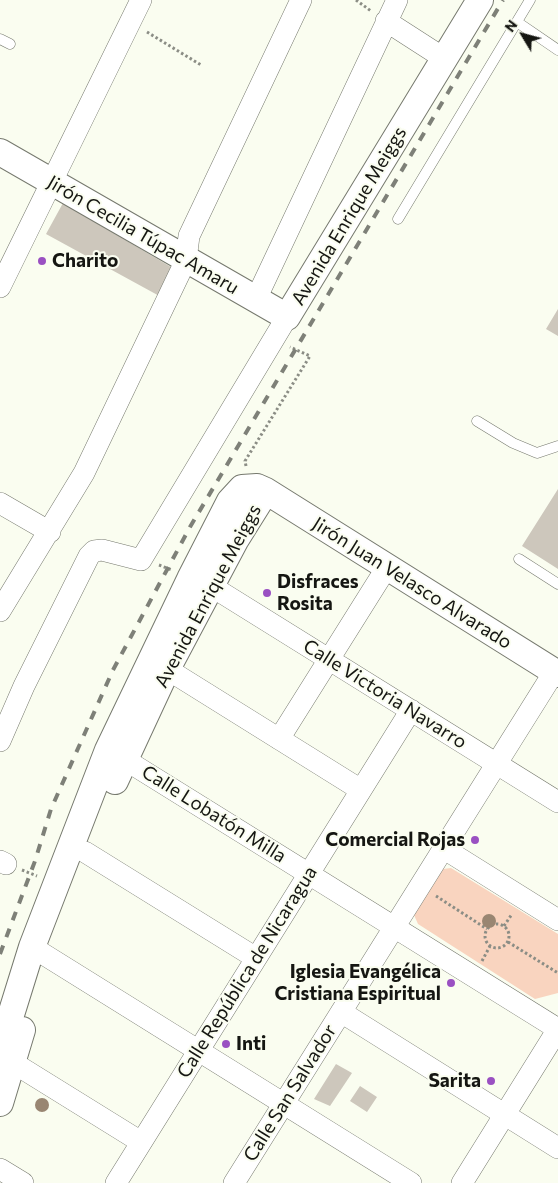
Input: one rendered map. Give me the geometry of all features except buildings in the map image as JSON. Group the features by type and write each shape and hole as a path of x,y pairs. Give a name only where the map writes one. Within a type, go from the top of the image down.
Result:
{"street":[{"path":"0,287 141,0"},
{"path":"0,611 50,532 84,473 186,260 189,236 301,0"},
{"path":"256,299 397,0"},
{"name":"Avenida Enrique Meiggs","path":"141,560 480,0"},
{"path":"386,22 445,59"},
{"name":"Jirón Cecilia Túpac Amaru","path":"0,152 52,184 287,317"},
{"name":"Avenida Enrique Meiggs","path":"0,1103 6,1056 39,951 56,883 112,742 201,582 258,489"},
{"name":"Jirón Juan Velasco Alvarado","path":"258,489 556,673"},
{"path":"0,503 50,532"},
{"path":"0,741 24,686 89,556 94,551 102,550 141,560"},
{"path":"280,739 387,567"},
{"name":"Avenida Enrique Meiggs","path":"39,951 85,852 124,759 167,669 201,582"},
{"name":"Calle Victoria Navarro","path":"201,582 329,659 558,802"},
{"path":"167,669 361,790"},
{"name":"Calle San Salvador","path":"234,1183 496,764 556,673"},
{"name":"Calle República de Nicaragua","path":"116,1183 411,710"},
{"name":"Calle Lobatón Milla","path":"124,759 558,1029"},
{"path":"443,848 558,920"},
{"path":"85,852 256,958"},
{"path":"39,951 411,1183"},
{"path":"341,1012 558,1148"},
{"path":"462,1183 558,1029"},
{"path":"6,1056 141,1142"},
{"path":"0,1169 23,1183"}],"lane":[{"path":"398,219 530,0"},
{"path":"517,22 558,50"},
{"path":"477,421 513,443 537,453 558,446"},
{"path":"519,560 558,584"}],"path":[{"path":"130,22 202,65"},
{"path":"258,489 245,461 310,356 284,345"},
{"path":"141,560 201,582"},
{"path":"3,862 56,883"},
{"path":"420,886 487,930"},
{"path":"495,924 504,926 509,932 508,942 499,948 490,946 485,938 487,930 495,924"},
{"path":"508,942 558,973"}],"shaded area":[{"path":"451,868 558,934 558,993 535,999 418,924 414,915 443,869"}],"railway":[{"path":"0,954 35,861 51,809 113,670 190,527 503,0"}],"place":[{"name":"Charito","path":"42,261"},
{"name":"Disfraces Rosita","path":"267,593"},
{"name":"Comercial Rojas","path":"475,840"},
{"name":"Iglesia Evangélica Cristiana Espiritual","path":"451,983"},
{"name":"Inti","path":"226,1044"},
{"name":"Sarita","path":"491,1081"}]}
